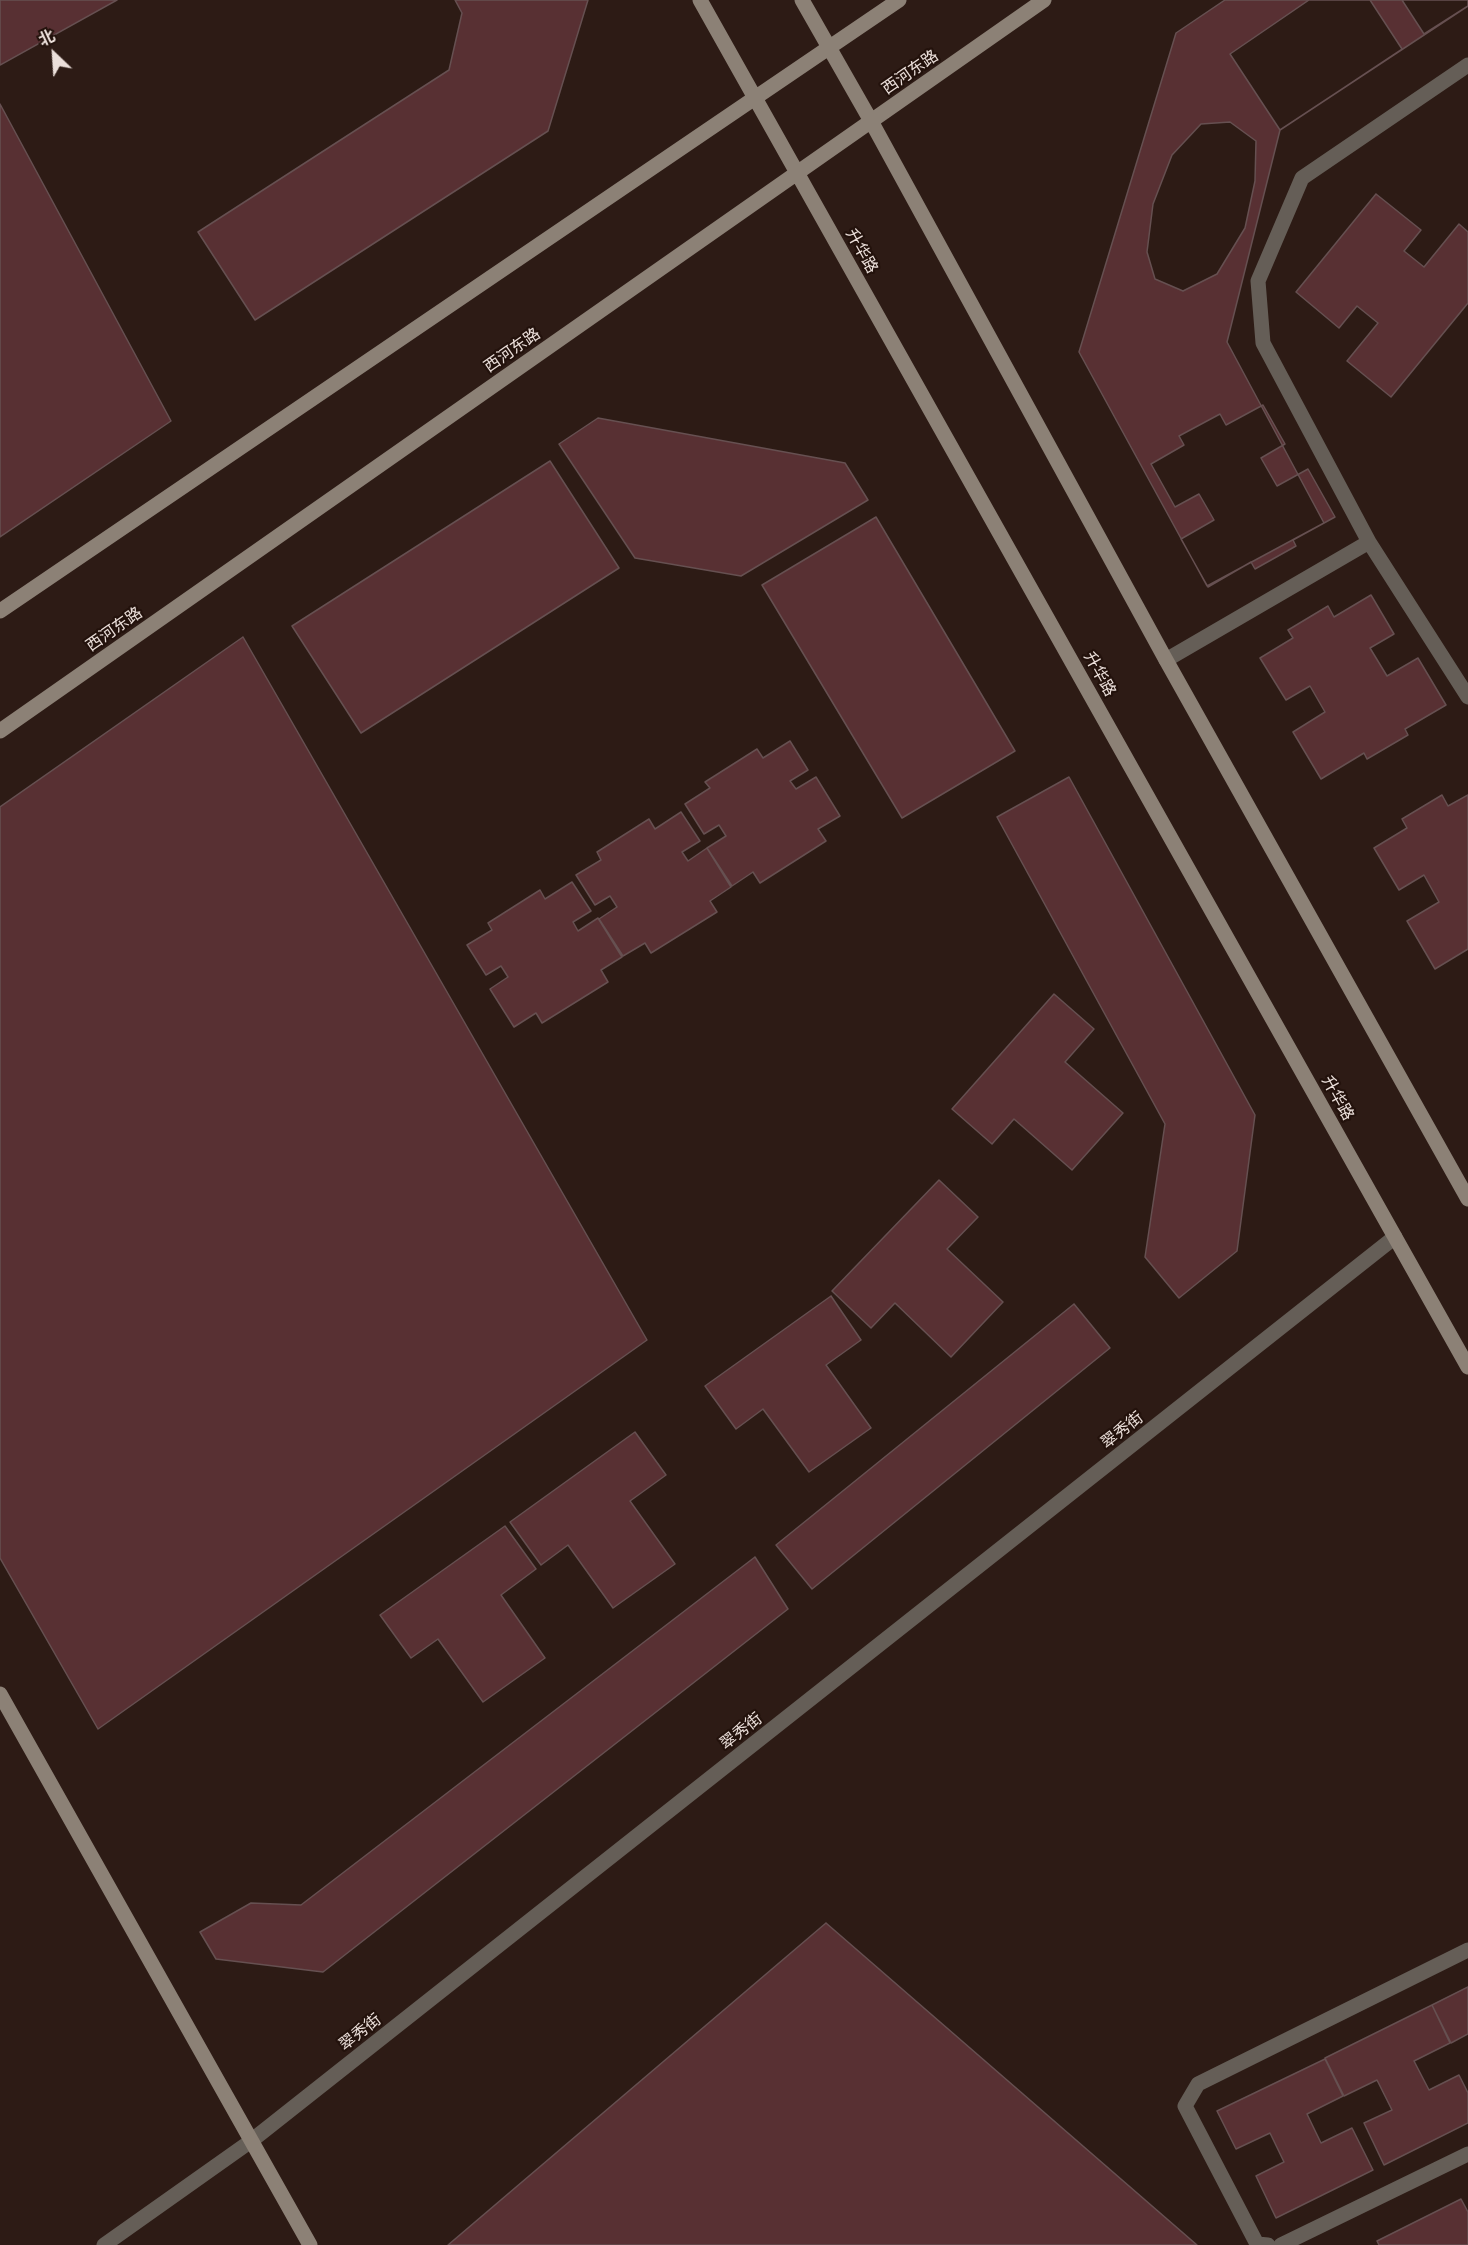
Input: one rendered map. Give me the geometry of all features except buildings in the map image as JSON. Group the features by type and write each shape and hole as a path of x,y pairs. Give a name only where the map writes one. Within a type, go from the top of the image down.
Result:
{"street":[{"name":"升华路","path":"700,0 1468,1367"},
{"path":"802,0 871,121 1166,660 1468,1199"},
{"path":"0,611 899,0"},
{"name":"西河东路","path":"0,731 1044,0"},
{"path":"1468,65 1302,178 1258,281 1263,342 1369,542 1468,697"},
{"path":"1166,660 1369,542"},
{"name":"翠秀街","path":"104,2245 251,2140 1395,1237"},
{"path":"0,1694 310,2245"},
{"path":"1268,2245 1257,2244 1185,2106 1198,2084 1468,1950"},
{"path":"1281,2245 1468,2154"}]}
